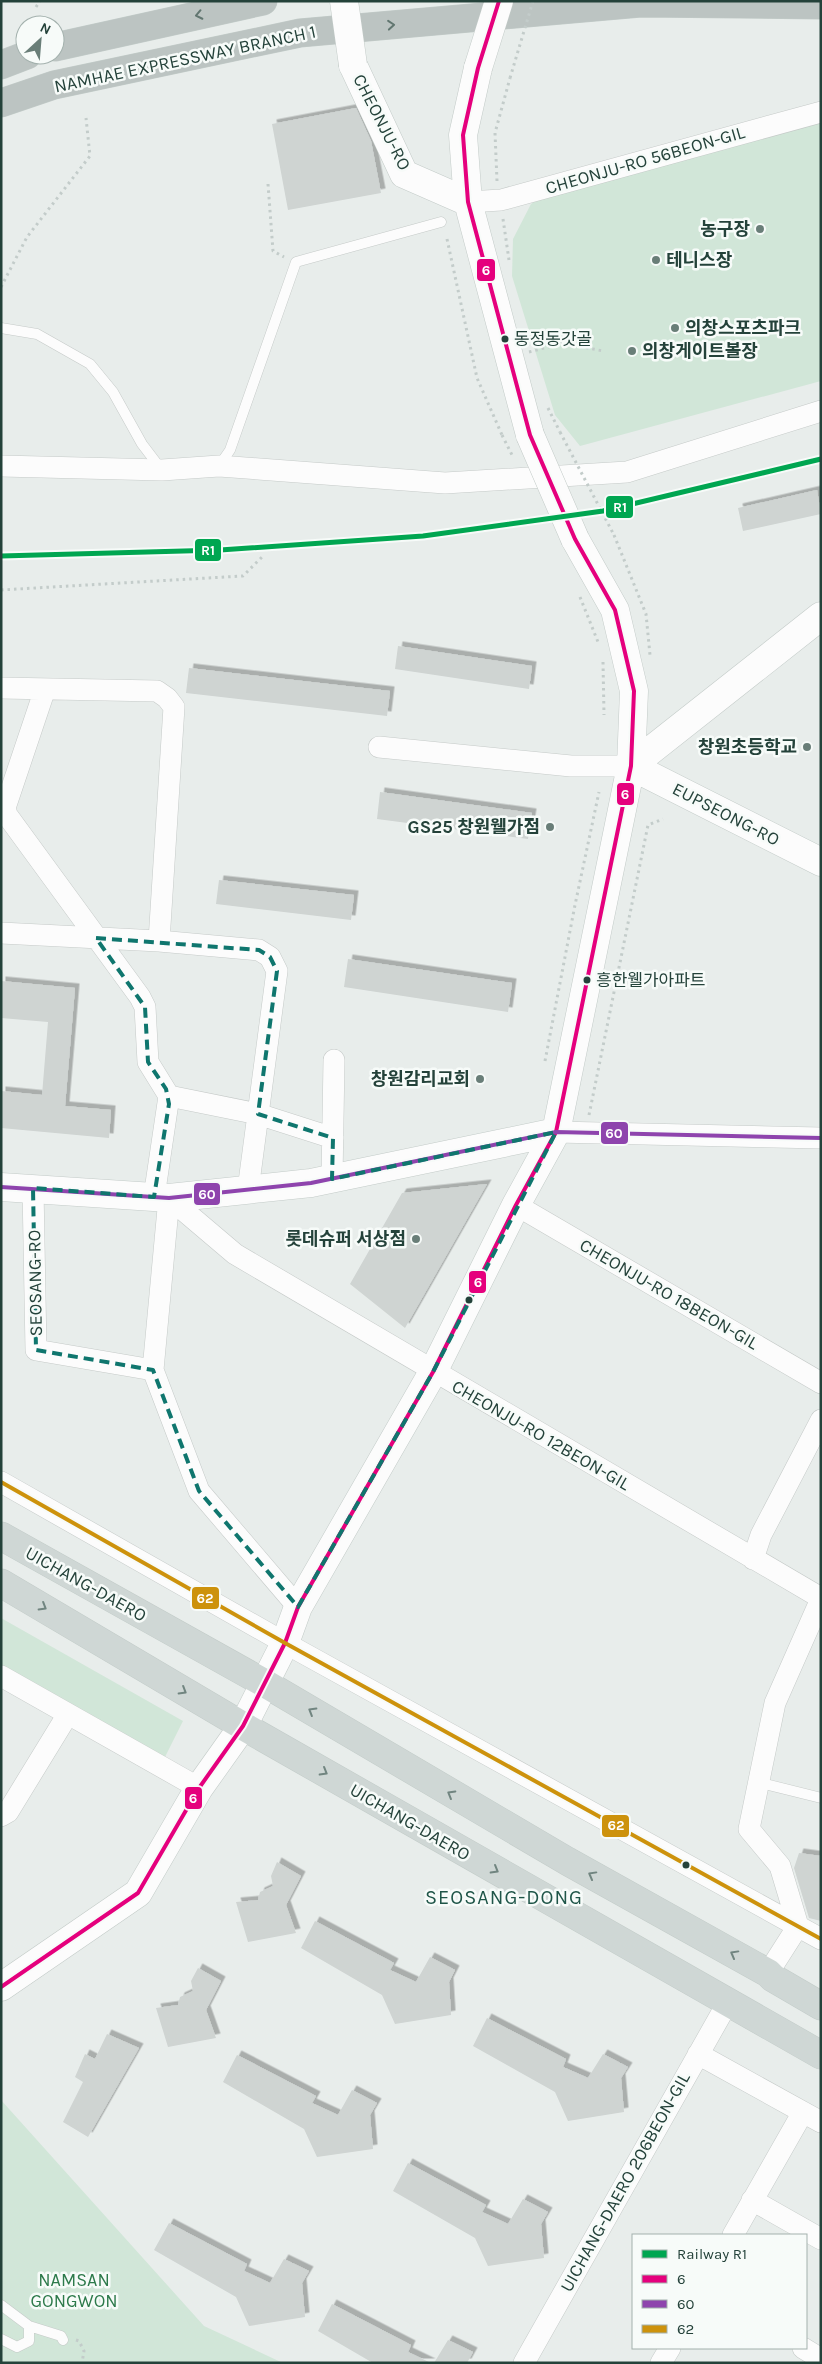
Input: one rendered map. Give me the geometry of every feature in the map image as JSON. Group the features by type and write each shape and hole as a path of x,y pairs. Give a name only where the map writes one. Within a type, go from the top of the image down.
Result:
{"highway":[{"path":"65,45 263,1"},
{"name":"NAMHAE EXPRESSWAY BRANCH 1","path":"1,103 54,85 300,33 641,3 821,5"},
{"path":"1,65 15,60"}],"main road":[{"name":"CHEONJU-RO","path":"344,1 353,64 404,174 468,202"},
{"path":"1,1987 138,1893 199,1788 243,1726 266,1684 285,1643 298,1607 433,1372 516,1205 556,1132 631,766 634,691 615,610 576,539 530,435 468,202 463,135 478,68 499,1"},
{"path":"631,766 821,616"},
{"name":"EUPSEONG-RO","path":"631,766 821,862"},
{"path":"1,1187 161,1197 248,1190 332,1179 556,1132"},
{"name":"UICHANG-DAERO","path":"1,1536 266,1684 567,1861 768,1973 773,1978 821,2006"},
{"name":"UICHANG-DAERO","path":"1,1583 243,1726 821,2055"}],"street":[{"name":"CHEONJU-RO 56BEON-GIL","path":"468,202 500,200 821,112"},
{"path":"1,466 162,470 219,466 445,483 627,472 821,411"},
{"path":"1,688 157,691 167,698 174,707 159,941"},
{"path":"45,689 5,808 7,815 145,1007 148,1062 169,1096 161,1197 153,1370 199,1491 298,1607"},
{"path":"379,747 571,766 631,766"},
{"path":"1,933 159,941 259,950 270,957 277,971 248,1190"},
{"path":"332,1179 334,1060"},
{"path":"169,1096 258,1114 333,1138"},
{"path":"556,1132 821,1138"},
{"name":"SEOSANG-RO","path":"33,1188 36,1350 153,1370"},
{"name":"CHEONJU-RO 12BEON-GIL","path":"161,1197 235,1254 433,1372 821,1598"},
{"name":"CHEONJU-RO 18BEON-GIL","path":"516,1205 821,1383"},
{"path":"753,1559 761,1535 821,1420"},
{"path":"1,1482 285,1643 821,1939"},
{"path":"768,1973 798,1926 780,1866 749,1829 775,1703 821,1598"},
{"path":"1,1676 199,1788"},
{"path":"4,1812 68,1714"},
{"name":"UICHANG-DAERO 206BEON-GIL","path":"524,2363 728,2002"},
{"path":"698,2054 812,2117 752,2200 734,2234"},
{"path":"752,2200 821,2239"},
{"path":"661,2363 669,2349"},
{"path":"805,2349 821,2359"}],"lane":[{"path":"219,466 230,450 296,262 440,222"},
{"path":"1,328 36,334 90,364 114,392 142,444 162,470"},
{"path":"758,1782 821,1798"},
{"path":"1,2304 29,2326 50,2331 61,2336 63,2340"},
{"path":"1,2339 16,2347 29,2341 29,2326"}],"path":[{"path":"36,7 40,1"},
{"path":"509,263 497,180 495,133 533,1"},
{"path":"1,287 26,237 90,156 86,118"},
{"path":"268,184 273,251 296,262"},
{"path":"447,239 477,378 502,436"},
{"path":"529,352 564,343 603,350"},
{"path":"526,344 531,361"},
{"path":"545,402 614,534"},
{"path":"1,590 243,576 262,557"},
{"path":"578,593 599,645"},
{"path":"602,653 604,716"},
{"path":"545,1064 574,905 599,792"},
{"path":"586,1133 648,825 663,819"}],"highlighted area":[{"path":"96,938 259,950 270,957 277,971 258,1114 333,1138 332,1179 556,1132 433,1372 298,1607 199,1491 153,1370 36,1350 33,1188 154,1197 169,1104 166,1089 148,1062 145,1007"}],"green space":[{"name":"의창스포츠파크","path":"821,123 821,381 580,446 555,415 512,276 513,239 531,204 557,184"},
{"path":"1,1618 183,1721 164,1759 1,1667"},
{"name":"NAMSAN GONGWON","path":"1,2100 204,2326 283,2363 1,2363"}],"building":[{"path":"356,108 371,141 381,193 288,210 272,124"},
{"path":"817,490 821,514 743,531 738,508"},
{"path":"398,646 532,666 529,689 395,669"},
{"path":"189,668 390,691 387,716 186,693"},
{"path":"380,792 532,813 528,839 377,819"},
{"path":"219,880 354,895 351,920 216,904"},
{"path":"348,959 512,983 508,1012 344,987"},
{"path":"1,981 75,988 65,1106 111,1110 109,1138 1,1128 1,1091 42,1095 48,1022 1,1018"},
{"name":"롯데슈퍼 서상점","path":"487,1184 405,1328 350,1284 402,1193"},
{"path":"799,1853 821,1856 821,1921 809,1918 794,1868"},
{"path":"277,1862 301,1876 286,1905 296,1933 248,1942 236,1902 258,1900 260,1892 273,1886 271,1876"},
{"path":"315,1921 394,1963 390,1970 416,1982 430,1957 455,1970 449,1982 451,2015 395,2024 382,1995 301,1948"},
{"path":"198,1968 221,1981 206,2010 216,2038 168,2047 156,2008 178,2005 180,1997 193,1991 191,1981"},
{"path":"487,2018 566,2059 563,2067 588,2078 603,2054 628,2067 621,2078 624,2112 568,2121 555,2092 473,2046"},
{"path":"107,2034 139,2048 88,2137 63,2122 83,2082 75,2077 85,2054 95,2059"},
{"path":"237,2055 316,2096 312,2103 338,2115 352,2090 377,2103 370,2115 373,2149 317,2157 304,2129 223,2082"},
{"path":"408,2163 486,2205 482,2212 508,2224 523,2199 548,2212 541,2224 544,2258 488,2266 475,2238 393,2191"},
{"path":"169,2223 247,2264 244,2271 270,2283 284,2259 309,2271 302,2283 305,2317 249,2326 236,2297 154,2250"},
{"path":"332,2304 411,2345 408,2352 431,2363 373,2363 318,2331"},
{"path":"448,2340 473,2352 467,2363 434,2363"}],"rail line":[{"name":"R1","path":"1,556 220,550 423,536 603,511 821,459"}],"transit line":[{"name":"6","path":"1,1987 138,1893 199,1788 243,1726 285,1643 298,1607 433,1372 516,1205 556,1132 631,766 634,691 615,610 575,539 530,435 468,202 463,135 478,68 499,1"},
{"name":"60","path":"1,1187 169,1198 311,1183 556,1132 821,1138"},
{"name":"62","path":"1,1482 285,1643 821,1939"}],"place":[{"name":"농구장","path":"760,229"},
{"name":"테니스장","path":"656,260"},
{"name":"의창스포츠파크","path":"675,328"},
{"name":"동정동갓골","path":"505,339"},
{"name":"의창게이트볼장","path":"632,351"},
{"name":"창원초등학교","path":"807,747"},
{"name":"GS25 창원웰가점","path":"550,827"},
{"name":"흥한웰가아파트","path":"587,980"},
{"name":"창원감리교회","path":"480,1079"},
{"name":"롯데슈퍼 서상점","path":"416,1239"}],"district":[{"name":"SEOSANG-DONG","path":"504,1897"}]}
